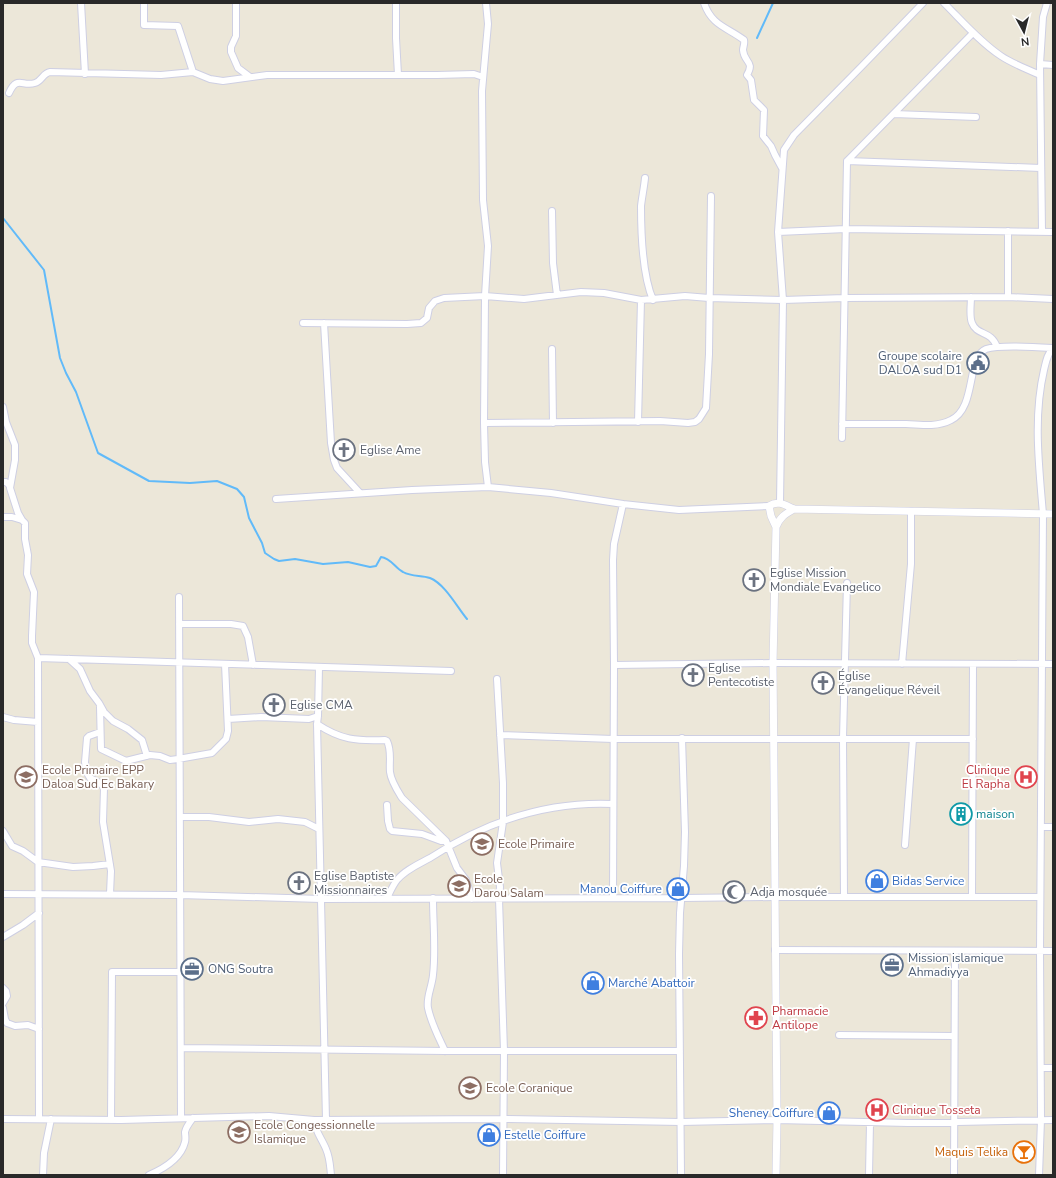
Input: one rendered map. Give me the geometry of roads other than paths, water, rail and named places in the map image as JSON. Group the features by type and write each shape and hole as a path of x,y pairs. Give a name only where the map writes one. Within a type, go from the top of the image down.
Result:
{"street":[{"path":"81,3 84,74"},
{"path":"144,3 144,24 178,26 193,72"},
{"path":"236,3 236,36 231,47 231,52 238,68 250,77"},
{"path":"396,3 398,75"},
{"path":"486,3 488,24 482,91 483,200 488,246 485,296 484,424 485,462 488,487"},
{"path":"704,3 714,22 744,40 743,49 745,57 751,64 747,75 751,80 754,100 764,110 763,136 771,146 782,168"},
{"path":"780,503 783,300 778,232 784,150 794,135 923,3"},
{"path":"944,3 973,33 1000,56 1040,76"},
{"path":"1042,232 1040,64 1043,17 1047,3"},
{"path":"842,438 847,161 973,33"},
{"path":"1040,64 1053,65"},
{"path":"9,93 12,85 15,83 36,82 48,72 161,75 193,72 210,79 223,81 250,77 318,74 474,74 483,77"},
{"path":"894,114 976,117"},
{"path":"847,161 1041,168"},
{"path":"645,178 641,204 642,241 649,290 653,300"},
{"path":"484,424 660,421 688,424 699,419 706,408 708,379 711,196"},
{"path":"552,211 553,263 557,295"},
{"path":"778,232 846,229 1053,232"},
{"path":"1008,231 1008,297"},
{"path":"303,323 421,323 427,318 429,308 435,301 444,298 485,296 524,298 594,292 641,300 684,296 783,300 971,297 1053,299"},
{"path":"971,297 972,323 977,331 987,334 994,339 997,347"},
{"path":"638,422 641,300"},
{"path":"324,323 331,443 334,460 336,468 360,493"},
{"path":"842,424 934,425 950,421 958,416 964,408 977,358 984,350 997,347 1053,348"},
{"path":"1039,1175 1041,1120 1040,897 1042,827 1043,514 1038,452 1038,399 1048,354 1053,348"},
{"path":"552,349 553,423"},
{"path":"3,408 6,422 15,445 15,460 10,486 18,513 25,523 26,528 25,539 28,555 27,574 34,592 32,639 38,658 39,1119"},
{"path":"3,482 6,482 10,486"},
{"path":"276,499 360,493 488,487 551,493 623,504 679,510 769,506 774,503 780,503 794,508 1053,514"},
{"path":"613,898 613,560 614,544 623,504"},
{"path":"769,506 771,516 776,527"},
{"path":"776,1175 777,1120 773,663 776,527 779,520 794,508"},
{"path":"902,664 912,564 911,511"},
{"path":"5,516 22,520"},
{"path":"844,897 843,738 847,583"},
{"path":"179,598 181,1118"},
{"path":"179,624 232,624 244,626 254,665"},
{"path":"38,658 451,671"},
{"path":"69,659 80,669 90,692 107,716 142,740 147,756"},
{"path":"614,665 773,663 1053,664"},
{"path":"100,706 100,746 103,751 116,755 126,761 155,755 170,760 212,753 217,750 228,736 225,664"},
{"path":"972,897 973,664"},
{"path":"319,667 317,724 326,1120"},
{"path":"496,680 503,783 503,822 497,863 500,887 499,899 504,1051 503,1175"},
{"path":"3,716 14,720 38,722"},
{"path":"228,719 260,717 309,718 318,716"},
{"path":"317,724 331,733 345,737 365,741 387,741 390,747 390,772 402,798 448,843 457,868 466,880 472,899"},
{"path":"100,732 87,738 85,762 86,771 90,778 100,783 104,788 104,822 110,864 110,894"},
{"path":"500,736 613,739 973,739"},
{"path":"681,1175 679,954 685,832 682,738"},
{"path":"905,845 913,739"},
{"path":"387,898 395,883 403,874 448,843 479,830 520,815 555,807 576,804 613,804"},
{"path":"387,805 388,821 392,831 422,834 448,843"},
{"path":"180,817 209,817 249,822 278,819 305,822 317,828 319,827"},
{"path":"1042,827 1053,827"},
{"path":"3,831 12,846 23,851 38,862 73,867 110,864"},
{"path":"3,894 180,895 321,899 1040,897"},
{"path":"433,898 433,975 432,985 427,1000 430,1016 445,1051"},
{"path":"3,936 38,913"},
{"path":"775,950 1053,951"},
{"path":"954,951 954,1175"},
{"path":"111,1120 112,972 181,972"},
{"path":"3,988 6,991 7,996 3,1003"},
{"path":"3,1008 7,1023 15,1026 28,1025 39,1029"},
{"path":"839,1035 954,1036"},
{"path":"181,1048 445,1051 680,1051"},
{"path":"1041,1068 1053,1068"},
{"path":"3,1119 111,1120 269,1116 314,1120 503,1119 681,1122 777,1120 870,1123 954,1123 1053,1120"},
{"path":"149,1175 164,1168 176,1157 182,1149 185,1141 185,1132 193,1118"},
{"path":"43,1175 44,1153 50,1119"},
{"path":"314,1120 315,1127 329,1158 331,1175"},
{"path":"869,1175 870,1123"}],"waterway":[{"path":"757,38 773,3"},
{"path":"3,218 44,270 60,358 76,392 98,453 149,481 190,483 217,481 237,489 244,497 249,518 262,543 265,553 274,559 279,561 295,559 323,564 348,562 370,567 376,566 381,557 390,561 406,574 427,577 441,585 467,619"}],"place":[{"name":"Groupe scolaire DALOA sud D1","path":"978,363"},
{"name":"Eglise Ame","path":"344,450"},
{"name":"Eglise Mission Mondiale Evangelico","path":"754,580"},
{"name":"Eglise Pentecotiste","path":"693,675"},
{"name":"Église Évangelique Réveil","path":"823,683"},
{"name":"Eglise CMA","path":"274,705"},
{"name":"Ecole Primaire EPP Daloa Sud Ec Bakary","path":"26,777"},
{"name":"Clinique El Rapha","path":"1026,777"},
{"name":"maison","path":"961,814"},
{"name":"Ecole Primaire","path":"482,844"},
{"name":"Bidas Service","path":"877,881"},
{"name":"Eglise Baptiste Missionnaires","path":"299,883"},
{"name":"Ecole Darou Salam","path":"459,886"},
{"name":"Manou Coiffure","path":"678,889"},
{"name":"Adja mosquée","path":"734,892"},
{"name":"Mission islamique Ahmadiyya","path":"892,965"},
{"name":"ONG Soutra","path":"192,969"},
{"name":"Marché Abattoir","path":"593,983"},
{"name":"Pharmacie Antilope","path":"756,1018"},
{"name":"Ecole Coranique","path":"470,1088"},
{"name":"Clinique Tosseta","path":"877,1110"},
{"name":"Sheney Coiffure","path":"829,1113"},
{"name":"Ecole Congessionnelle Islamique","path":"239,1132"},
{"name":"Estelle Coiffure","path":"489,1135"},
{"name":"Maquis Telika","path":"1024,1152"}]}
